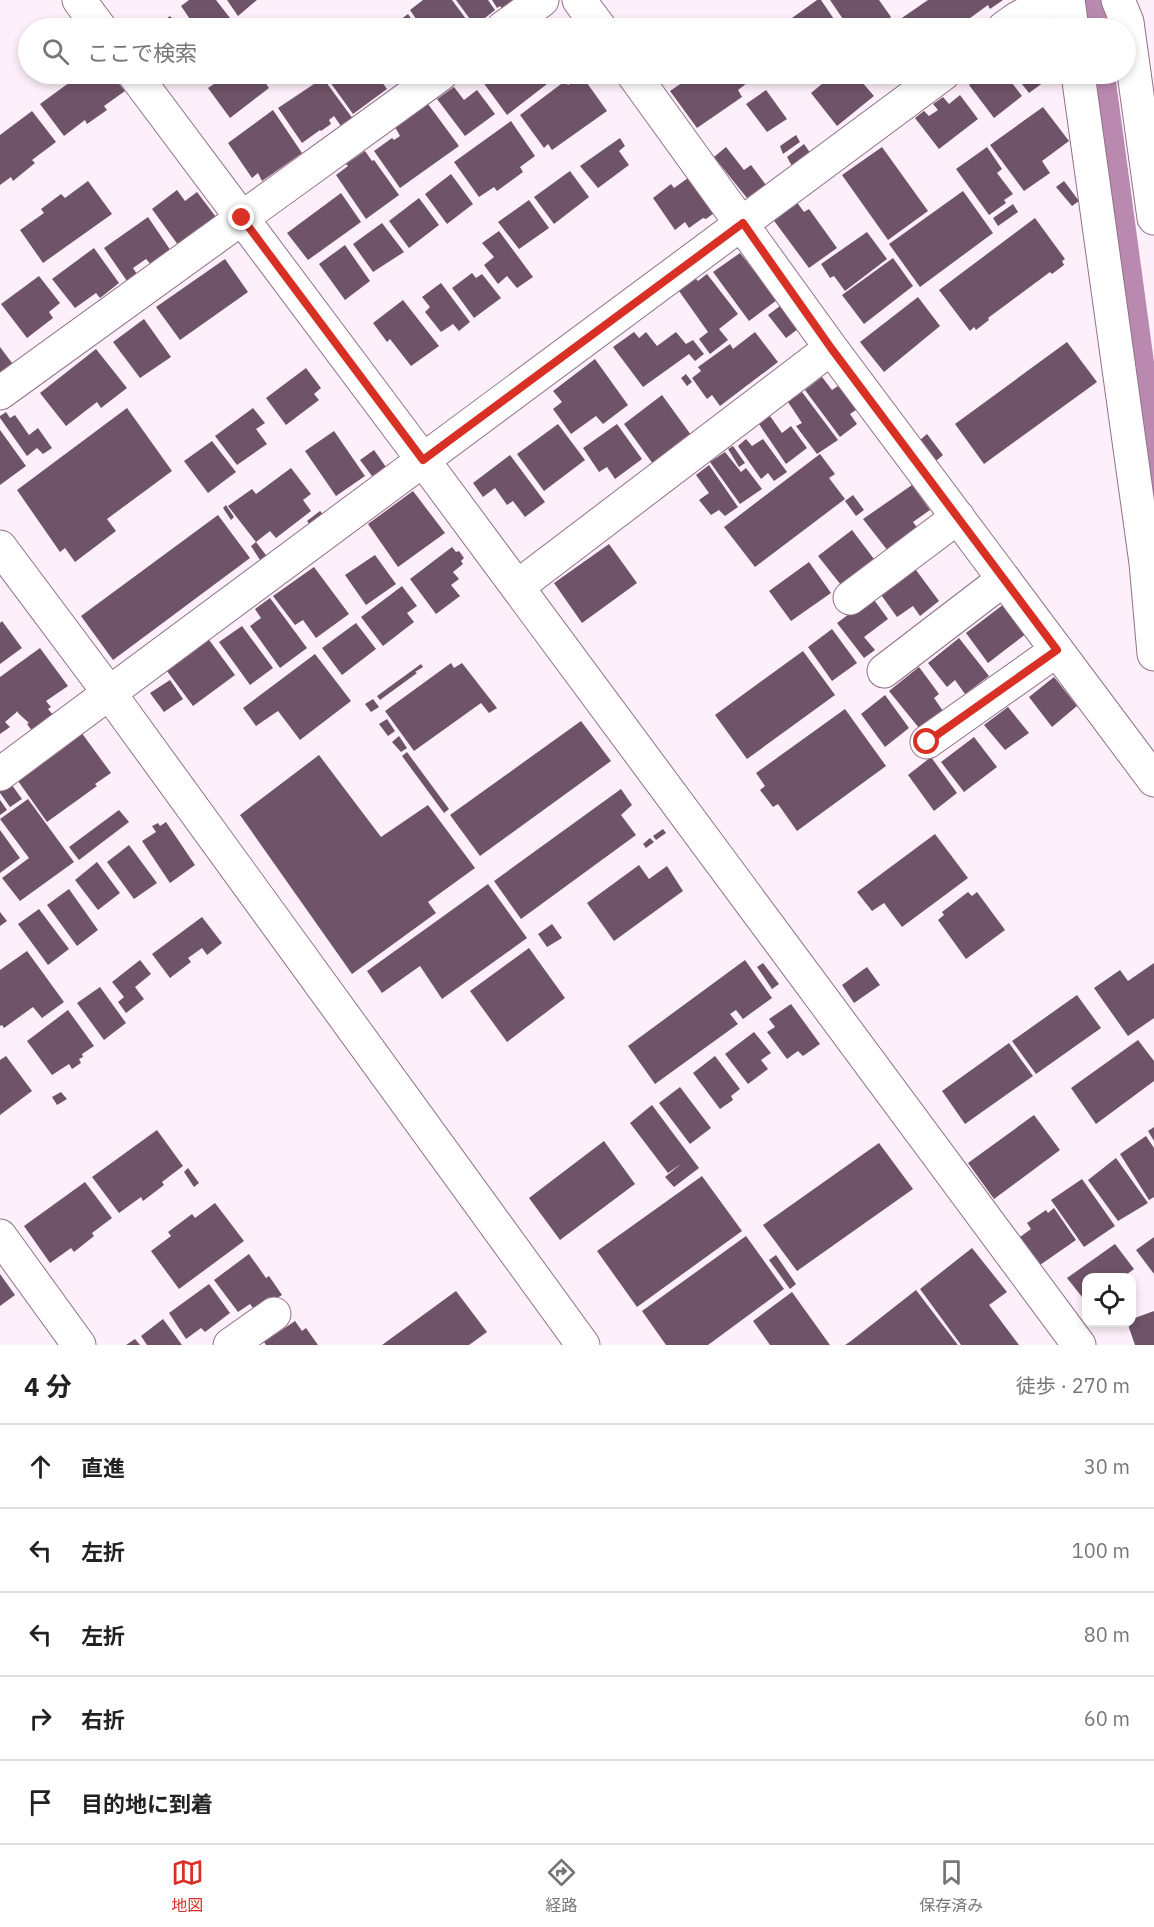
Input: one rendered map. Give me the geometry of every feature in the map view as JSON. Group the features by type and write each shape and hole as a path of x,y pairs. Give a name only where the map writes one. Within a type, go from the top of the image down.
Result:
{"street":[{"path":"79,0 92,18"},
{"path":"517,18 542,0"},
{"path":"579,0 592,18"},
{"path":"1018,18 1052,0"},
{"path":"1068,0 1071,18"},
{"path":"1118,0 1125,18"},
{"path":"142,84 1079,1345"},
{"path":"0,393 427,84"},
{"path":"640,84 743,223 831,348 1154,780"},
{"path":"0,774 931,84"},
{"path":"1079,84 1144,552 1154,654"},
{"path":"1136,84 1154,218"},
{"path":"517,587 831,348"},
{"path":"850,598 958,517"},
{"path":"0,547 110,694 583,1345"},
{"path":"884,670 1004,579"},
{"path":"927,742 1057,650"},
{"path":"0,1236 79,1345"},
{"path":"230,1345 274,1314"}],"shaded area":[{"path":"1077,0 1105,0 1108,18 1080,18"},
{"path":"1088,84 1116,84 1154,362 1154,588"}],"building":[{"path":"189,0 216,0 230,18 189,18 181,6"},
{"path":"227,0 257,0 238,16"},
{"path":"423,0 452,0 465,18 415,18 410,10"},
{"path":"456,0 488,0 495,10 485,18 469,18"},
{"path":"492,0 514,0 503,10 500,6 497,8"},
{"path":"817,0 821,0 833,18 792,18"},
{"path":"830,0 879,0 891,17 890,18 842,18"},
{"path":"928,0 1003,0 990,9 988,5 970,18 902,18"},
{"path":"67,84 119,84 125,91 104,106 107,110 87,124 85,120 64,136 40,104"},
{"path":"214,84 266,84 269,88 230,118 208,88"},
{"path":"314,84 327,84 356,123 345,132 334,116 329,120 331,124 302,143 278,108"},
{"path":"331,84 383,84 387,89 353,114"},
{"path":"484,84 547,84 507,115"},
{"path":"561,84 588,84 607,111 552,150 548,144 544,148 520,115"},
{"path":"680,84 746,84 738,90 742,97 697,128 670,91"},
{"path":"822,84 864,84 874,96 837,126 811,93"},
{"path":"1013,84 1022,96 994,118 969,85"},
{"path":"1022,84 1041,84 1029,93"},
{"path":"454,87 464,100 477,90 495,114 465,136 437,99"},
{"path":"766,90 787,119 767,132 746,104"},
{"path":"960,95 978,119 939,149 915,118 924,111 929,116 938,110 933,104 943,97 949,104"},
{"path":"428,104 459,146 400,188 374,151 392,138 394,140 400,136 395,127"},
{"path":"1043,107 1069,141 1042,161 1050,173 1024,191 990,145"},
{"path":"273,110 302,153 262,181 258,173 252,178 228,143"},
{"path":"32,111 56,142 32,160 35,163 13,181 11,177 0,185 0,135"},
{"path":"511,121 535,156 520,167 523,172 497,191 494,187 479,197 454,162"},
{"path":"796,135 800,142 783,154 780,146"},
{"path":"620,138 625,146 619,151 629,165 598,188 580,166"},
{"path":"804,144 811,154 792,166 787,157"},
{"path":"726,147 744,170 751,165 766,185 747,198 714,157"},
{"path":"882,147 928,211 888,240 842,175"},
{"path":"987,147 1002,169 997,173 1013,194 1004,200 1006,203 989,215 956,169"},
{"path":"365,151 399,195 366,219 336,175 348,166 346,164"},
{"path":"570,171 589,197 554,224 534,197"},
{"path":"451,174 473,204 447,224 425,194"},
{"path":"688,178 714,213 689,228 685,222 675,230 653,198 671,184 674,188"},
{"path":"88,181 112,214 43,263 20,230 44,213 41,209 61,194 65,198"},
{"path":"1064,181 1079,201 1072,206 1056,187"},
{"path":"177,190 185,201 197,192 219,221 181,249 152,209"},
{"path":"963,191 993,233 920,287 889,244"},
{"path":"341,193 361,222 308,260 287,233"},
{"path":"419,198 439,225 409,248 389,221"},
{"path":"529,200 549,228 519,249 498,222"},
{"path":"796,201 804,212 809,209 837,248 809,268 772,218"},
{"path":"1013,204 1018,212 998,226 993,218"},
{"path":"148,217 173,254 154,268 146,259 133,268 137,274 127,281 104,248"},
{"path":"1035,218 1065,259 1062,261 1064,265 1052,274 1050,272 988,318 989,320 976,330 974,327 970,331 939,290"},
{"path":"382,223 404,252 373,272 353,244"},
{"path":"499,231 533,277 517,288 507,276 498,284 484,265 494,257 482,243"},
{"path":"867,232 887,259 845,291 834,276 830,278 821,264"},
{"path":"345,245 370,281 345,300 319,264"},
{"path":"94,248 119,283 100,298 96,293 75,308 52,279"},
{"path":"740,253 777,300 749,321 713,272"},
{"path":"893,258 913,286 864,324 842,295"},
{"path":"225,259 248,292 180,340 156,307"},
{"path":"472,273 476,278 482,274 501,298 474,318 452,288"},
{"path":"707,274 738,314 719,329 728,340 710,354 699,339 708,332 679,291"},
{"path":"39,276 60,303 49,312 53,318 27,338 1,304"},
{"path":"441,283 470,322 459,331 453,324 441,332 425,312 430,307 422,297"},
{"path":"918,297 940,326 884,372 860,342"},
{"path":"403,300 439,346 411,366 390,339 387,342 373,323"},
{"path":"780,306 798,329 786,338 768,315"},
{"path":"144,319 171,357 140,378 113,342"},
{"path":"634,332 639,338 646,332 657,346 676,332 686,344 693,340 704,354 695,361 689,354 643,387 613,347"},
{"path":"755,332 778,362 720,406 712,395 707,399 692,378 701,371 698,367 730,344 733,349"},
{"path":"1067,342 1097,382 984,464 955,424"},
{"path":"0,347 15,367 0,379"},
{"path":"96,349 127,388 101,408 97,402 66,426 40,393"},
{"path":"595,359 628,405 603,424 596,416 571,434 553,409 562,402 553,391"},
{"path":"306,368 321,388 314,394 319,400 286,425 266,398"},
{"path":"686,374 692,382 687,386 681,378"},
{"path":"822,377 832,390 841,384 859,408 850,414 857,424 840,437 805,390"},
{"path":"802,392 838,440 817,454 796,426 802,423 788,402"},
{"path":"662,395 694,439 656,468 624,424"},
{"path":"127,408 172,471 107,519 116,531 75,562 65,548 60,552 17,490"},
{"path":"253,408 265,423 256,429 267,444 237,465 215,436"},
{"path":"6,412 10,418 15,415 29,435 38,428 52,448 43,454 37,448 27,456 0,418"},
{"path":"770,416 782,433 791,426 807,448 786,464 759,424"},
{"path":"558,424 585,460 544,491 517,454"},
{"path":"617,424 642,459 615,479 607,467 599,472 583,448"},
{"path":"0,430 26,466 0,485"},
{"path":"334,431 365,476 336,496 305,451"},
{"path":"927,434 943,455 936,461 920,440"},
{"path":"746,439 752,446 763,439 787,472 774,481 768,473 761,479 738,446"},
{"path":"212,441 236,472 208,493 184,461"},
{"path":"733,446 745,463 739,467 728,449"},
{"path":"374,450 386,467 372,476 360,460"},
{"path":"725,452 741,472 746,468 762,489 740,504 710,462"},
{"path":"820,454 835,474 829,478 845,499 755,567 724,527"},
{"path":"510,455 545,502 525,517 513,501 507,505 495,488 483,497 473,483"},
{"path":"709,465 738,507 725,516 719,510 711,515 699,500 709,493 696,475"},
{"path":"291,468 311,494 303,500 311,511 276,538 270,531 256,542 228,506 252,489 256,494"},
{"path":"912,485 930,510 913,522 919,530 888,551 863,519"},
{"path":"413,491 445,533 398,567 368,524"},
{"path":"853,495 864,510 856,516 845,501"},
{"path":"226,505 234,517 231,520 223,508"},
{"path":"320,511 326,518 312,528 307,521"},
{"path":"218,515 250,558 113,660 81,616"},
{"path":"852,530 874,559 841,585 818,556"},
{"path":"256,542 269,559 262,563 251,546"},
{"path":"609,544 637,583 582,623 554,583"},
{"path":"452,547 464,558 461,561 463,564 453,572 459,579 451,585 460,596 436,614 410,579"},
{"path":"375,555 396,584 366,605 345,575"},
{"path":"809,562 831,593 791,621 769,591"},
{"path":"913,566 939,601 920,616 913,606 897,617 879,592"},
{"path":"314,567 349,614 316,638 303,620 295,625 273,596"},
{"path":"402,586 417,606 407,613 414,622 383,646 361,617"},
{"path":"872,597 888,619 864,637 875,650 864,658 837,623"},
{"path":"270,598 307,648 280,668 250,626 261,618 255,609"},
{"path":"1004,604 1027,633 988,663 966,633"},
{"path":"2,621 22,648 0,664 0,623"},
{"path":"356,623 376,649 342,675 322,648"},
{"path":"242,626 273,668 250,685 219,642"},
{"path":"832,629 857,663 832,681 808,647"},
{"path":"207,637 235,675 193,706 167,671 198,648 196,644"},
{"path":"959,638 989,676 965,694 955,680 947,687 928,663"},
{"path":"40,648 68,686 46,701 51,707 48,709 54,716 33,732 27,724 29,723 18,711 5,722 10,727 0,734 0,677"},
{"path":"803,651 835,695 747,759 715,715"},
{"path":"315,654 351,701 300,740 278,711 256,726 243,708"},
{"path":"451,663 454,668 462,663 497,708 489,713 481,703 414,751 385,711"},
{"path":"421,664 423,667 415,672 417,673 380,700 377,696"},
{"path":"919,667 939,694 934,698 943,711 919,728 889,691"},
{"path":"1054,677 1077,706 1052,727 1029,697"},
{"path":"170,680 183,699 164,712 150,693"},
{"path":"885,695 909,728 885,747 861,714"},
{"path":"373,699 379,707 371,712 365,704"},
{"path":"1008,707 1029,733 1005,750 984,725"},
{"path":"845,709 886,766 797,831 778,804 773,807 760,790 765,786 756,773"},
{"path":"387,719 395,731 388,736 379,724"},
{"path":"581,721 611,761 480,856 450,815"},
{"path":"81,732 111,773 95,784 97,786 47,822 16,778"},
{"path":"399,736 407,748 401,752 392,742"},
{"path":"974,737 997,767 964,792 941,762"},
{"path":"407,752 449,809 444,813 402,756"},
{"path":"319,755 381,837 428,805 475,868 428,902 436,913 352,974 240,815"},
{"path":"931,757 957,793 934,811 908,775"},
{"path":"9,781 22,799 10,807 0,793 0,788"},
{"path":"621,789 632,805 621,815 636,835 521,919 494,881"},
{"path":"28,799 74,862 20,901 2,878 29,858 0,819"},
{"path":"0,800 7,810 0,815"},
{"path":"119,810 129,822 79,860 69,847"},
{"path":"166,822 195,865 170,883 142,841 156,832 152,826 158,823 160,826"},
{"path":"663,829 666,833 656,840 653,836"},
{"path":"0,830 20,858 0,873"},
{"path":"935,834 968,878 902,927 884,903 872,911 857,892"},
{"path":"650,838 654,842 646,848 643,844"},
{"path":"129,845 157,883 134,899 107,862"},
{"path":"97,862 120,893 98,910 75,880"},
{"path":"639,865 649,879 667,866 683,891 614,941 587,903"},
{"path":"488,884 527,938 442,999 420,966 382,993 367,971"},
{"path":"69,889 98,930 77,946 47,905"},
{"path":"968,892 972,896 977,892 1005,930 966,959 938,920 944,915 942,912"},
{"path":"39,909 69,949 48,965 18,924"},
{"path":"0,912 7,921 0,926"},
{"path":"202,917 222,943 207,955 202,948 188,958 191,962 170,978 152,954"},
{"path":"552,924 562,938 547,947 538,934"},
{"path":"529,948 565,998 507,1042 470,991"},
{"path":"27,951 64,1002 42,1018 33,1007 4,1028 0,1026 0,970"},
{"path":"140,960 151,974 135,987 144,999 126,1013 118,1002 124,997 112,982"},
{"path":"745,960 772,998 743,1019 736,1010 730,1014 738,1024 655,1084 628,1046"},
{"path":"763,963 779,984 772,989 757,967"},
{"path":"1154,963 1154,1018 1128,1036 1094,988 1120,970 1128,981"},
{"path":"867,967 880,985 854,1003 842,985"},
{"path":"100,987 126,1023 104,1040 77,1003"},
{"path":"1077,995 1101,1028 1036,1074 1012,1041"},
{"path":"791,1004 820,1044 803,1056 798,1051 787,1059 767,1032 775,1027 769,1019"},
{"path":"68,1010 94,1046 82,1054 83,1057 79,1059 81,1063 72,1069 69,1064 52,1075 27,1041"},
{"path":"754,1032 771,1053 761,1060 768,1069 748,1084 725,1054"},
{"path":"1138,1040 1154,1061 1154,1081 1096,1124 1071,1088"},
{"path":"1009,1043 1033,1076 965,1124 942,1091"},
{"path":"6,1056 32,1091 0,1115 0,1060"},
{"path":"715,1056 740,1089 731,1096 733,1100 720,1109 693,1073"},
{"path":"680,1087 711,1128 690,1144 659,1103"},
{"path":"61,1092 67,1099 57,1105 52,1097"},
{"path":"652,1105 699,1168 674,1187 665,1177 682,1163 668,1173 630,1123"},
{"path":"1034,1115 1060,1150 994,1199 968,1163"},
{"path":"1154,1127 1154,1141 1148,1131"},
{"path":"157,1130 183,1166 143,1201 141,1197 119,1213 92,1177"},
{"path":"1146,1136 1154,1148 1154,1197 1149,1200 1120,1154"},
{"path":"604,1141 635,1184 560,1240 529,1198"},
{"path":"879,1143 913,1189 797,1271 763,1225"},
{"path":"1116,1158 1148,1203 1118,1221 1088,1180"},
{"path":"188,1168 199,1183 194,1187 184,1172"},
{"path":"702,1176 742,1231 637,1307 597,1251"},
{"path":"1082,1179 1115,1226 1084,1247 1051,1200"},
{"path":"85,1182 112,1218 92,1233 94,1236 74,1252 71,1248 50,1263 24,1226"},
{"path":"215,1203 244,1241 179,1289 151,1251 171,1236 168,1232 192,1214 195,1218"},
{"path":"1054,1208 1076,1240 1040,1265 1020,1237 1031,1229 1027,1223 1046,1210 1048,1213"},
{"path":"746,1236 784,1289 708,1345 666,1345 642,1311"},
{"path":"1154,1237 1154,1274 1136,1250"},
{"path":"1115,1244 1134,1269 1129,1273 1082,1273 1082,1297 1067,1278"},
{"path":"972,1248 1007,1292 989,1305 1019,1345 961,1345 920,1289"},
{"path":"249,1254 266,1278 269,1276 282,1295 272,1301 269,1297 253,1308 250,1304 238,1312 214,1280"},
{"path":"776,1255 796,1284 790,1289 769,1260"},
{"path":"0,1274 15,1295 0,1306"},
{"path":"209,1284 230,1313 205,1332 201,1328 186,1339 169,1313"},
{"path":"916,1290 958,1345 845,1345 851,1341"},
{"path":"456,1291 487,1332 469,1345 382,1345"},
{"path":"792,1292 830,1345 770,1345 753,1321"},
{"path":"1154,1311 1154,1345 1135,1345 1129,1327 1136,1327 1136,1318"},
{"path":"163,1319 182,1345 147,1345 141,1336"},
{"path":"295,1321 302,1331 306,1328 318,1345 266,1345 264,1342"},
{"path":"135,1339 140,1345 126,1345"}],"route":[{"path":"242,218 423,460 743,223 831,348 1057,650 927,742"}]}
